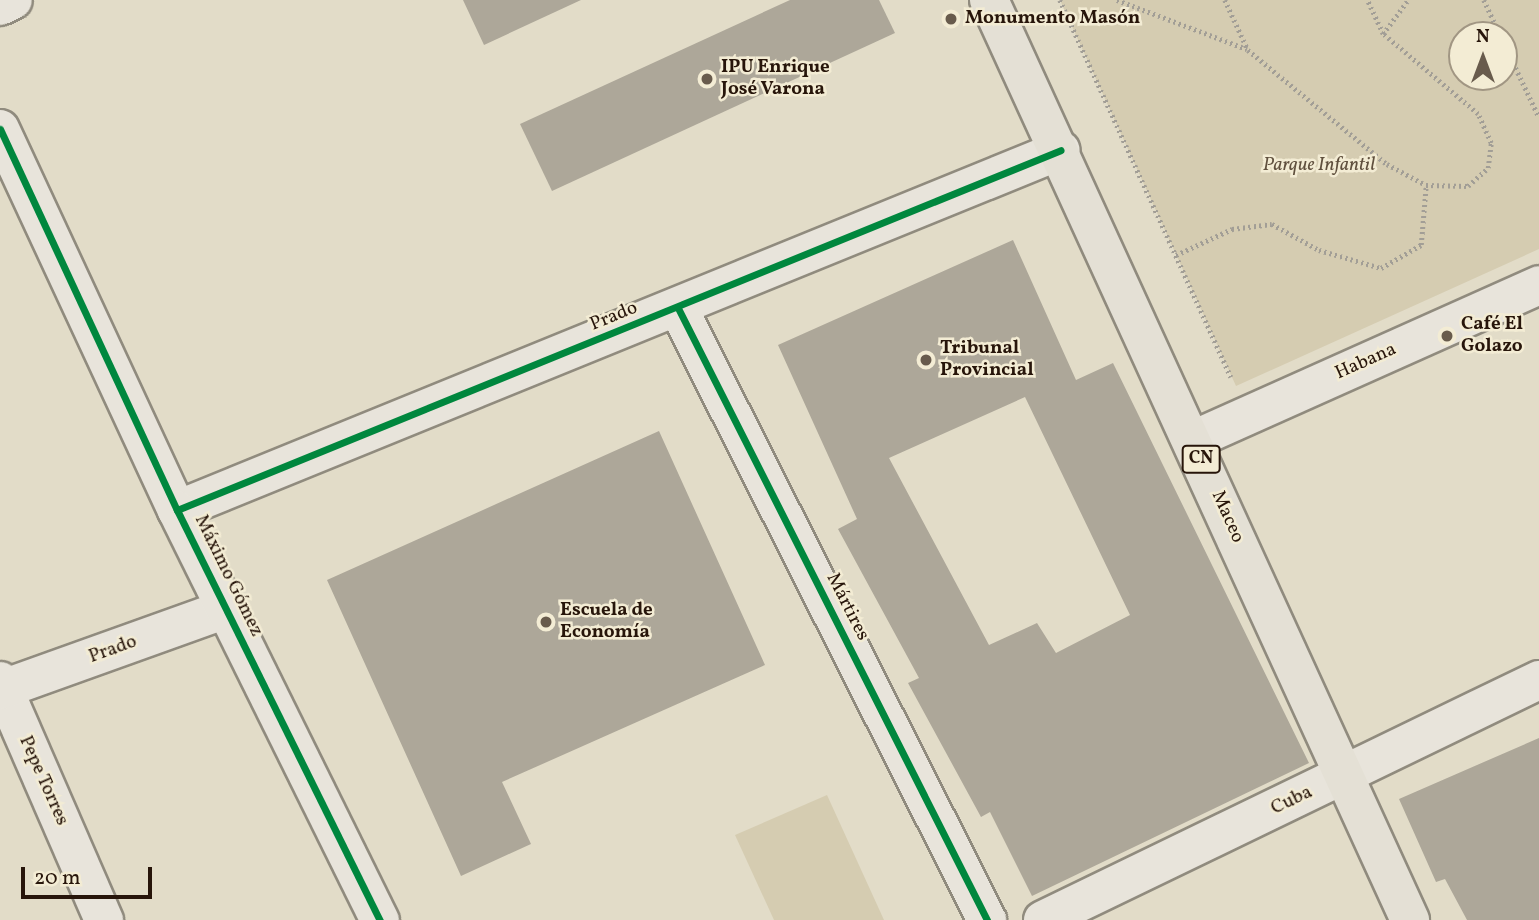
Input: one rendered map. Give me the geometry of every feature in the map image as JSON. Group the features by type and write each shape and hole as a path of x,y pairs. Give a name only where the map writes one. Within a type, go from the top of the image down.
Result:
{"main road":[{"name":"Maceo","path":"989,0 1061,150 1342,778 1410,920"}],"street":[{"path":"0,6 13,0"},
{"name":"Máximo Gómez","path":"0,129 177,510 380,920"},
{"name":"Prado","path":"177,510 1061,150"},
{"name":"Habana","path":"1193,440 1539,285"},
{"name":"Mártires","path":"678,308 986,920"},
{"name":"Prado","path":"1,687 226,610"},
{"name":"Cuba","path":"1043,920 1342,778 1539,680"},
{"name":"Pepe Torres","path":"1,687 104,920"}],"path":[{"path":"1060,0 1236,386"},
{"path":"1117,0 1248,50 1387,164 1426,185 1468,186 1488,168 1491,143 1478,114 1383,34 1367,0"},
{"path":"1225,0 1248,50"},
{"path":"1383,34 1408,0"},
{"path":"1484,0 1494,21"},
{"path":"1518,73 1539,117"},
{"path":"1176,255 1232,229 1272,223 1319,250 1381,268 1422,245 1426,185"}],"green space":[{"name":"Parque Infantil","path":"1060,0 1539,0 1539,249 1236,386"},
{"path":"827,795 884,920 774,920 735,835"}],"building":[{"path":"463,0 581,0 484,45"},
{"name":"IPU Enrique José Varona","path":"790,0 879,0 895,33 552,191 520,124"},
{"path":"1013,240 1076,380 1113,363 1309,763 1032,896 990,812 981,817 908,683 919,678 838,529 857,519 778,345","holes":["1025,397 1130,615 1056,653 1037,623 989,645 889,458"]},
{"name":"Escuela de Economía","path":"659,431 765,665 502,782 531,844 461,876 327,580"},
{"path":"1539,738 1539,920 1467,920 1445,879 1436,882 1399,799"}],"cycle path":[{"path":"0,129 177,510 380,920"},
{"path":"177,510 1061,150"},
{"path":"678,308 987,920"}],"place":[{"name":"Monumento Masón","path":"951,19"},
{"name":"IPU Enrique José Varona","path":"707,79"},
{"name":"Café El Golazo","path":"1447,336"},
{"name":"Tribunal Provincial","path":"926,360"},
{"name":"Escuela de Economía","path":"546,622"}]}
